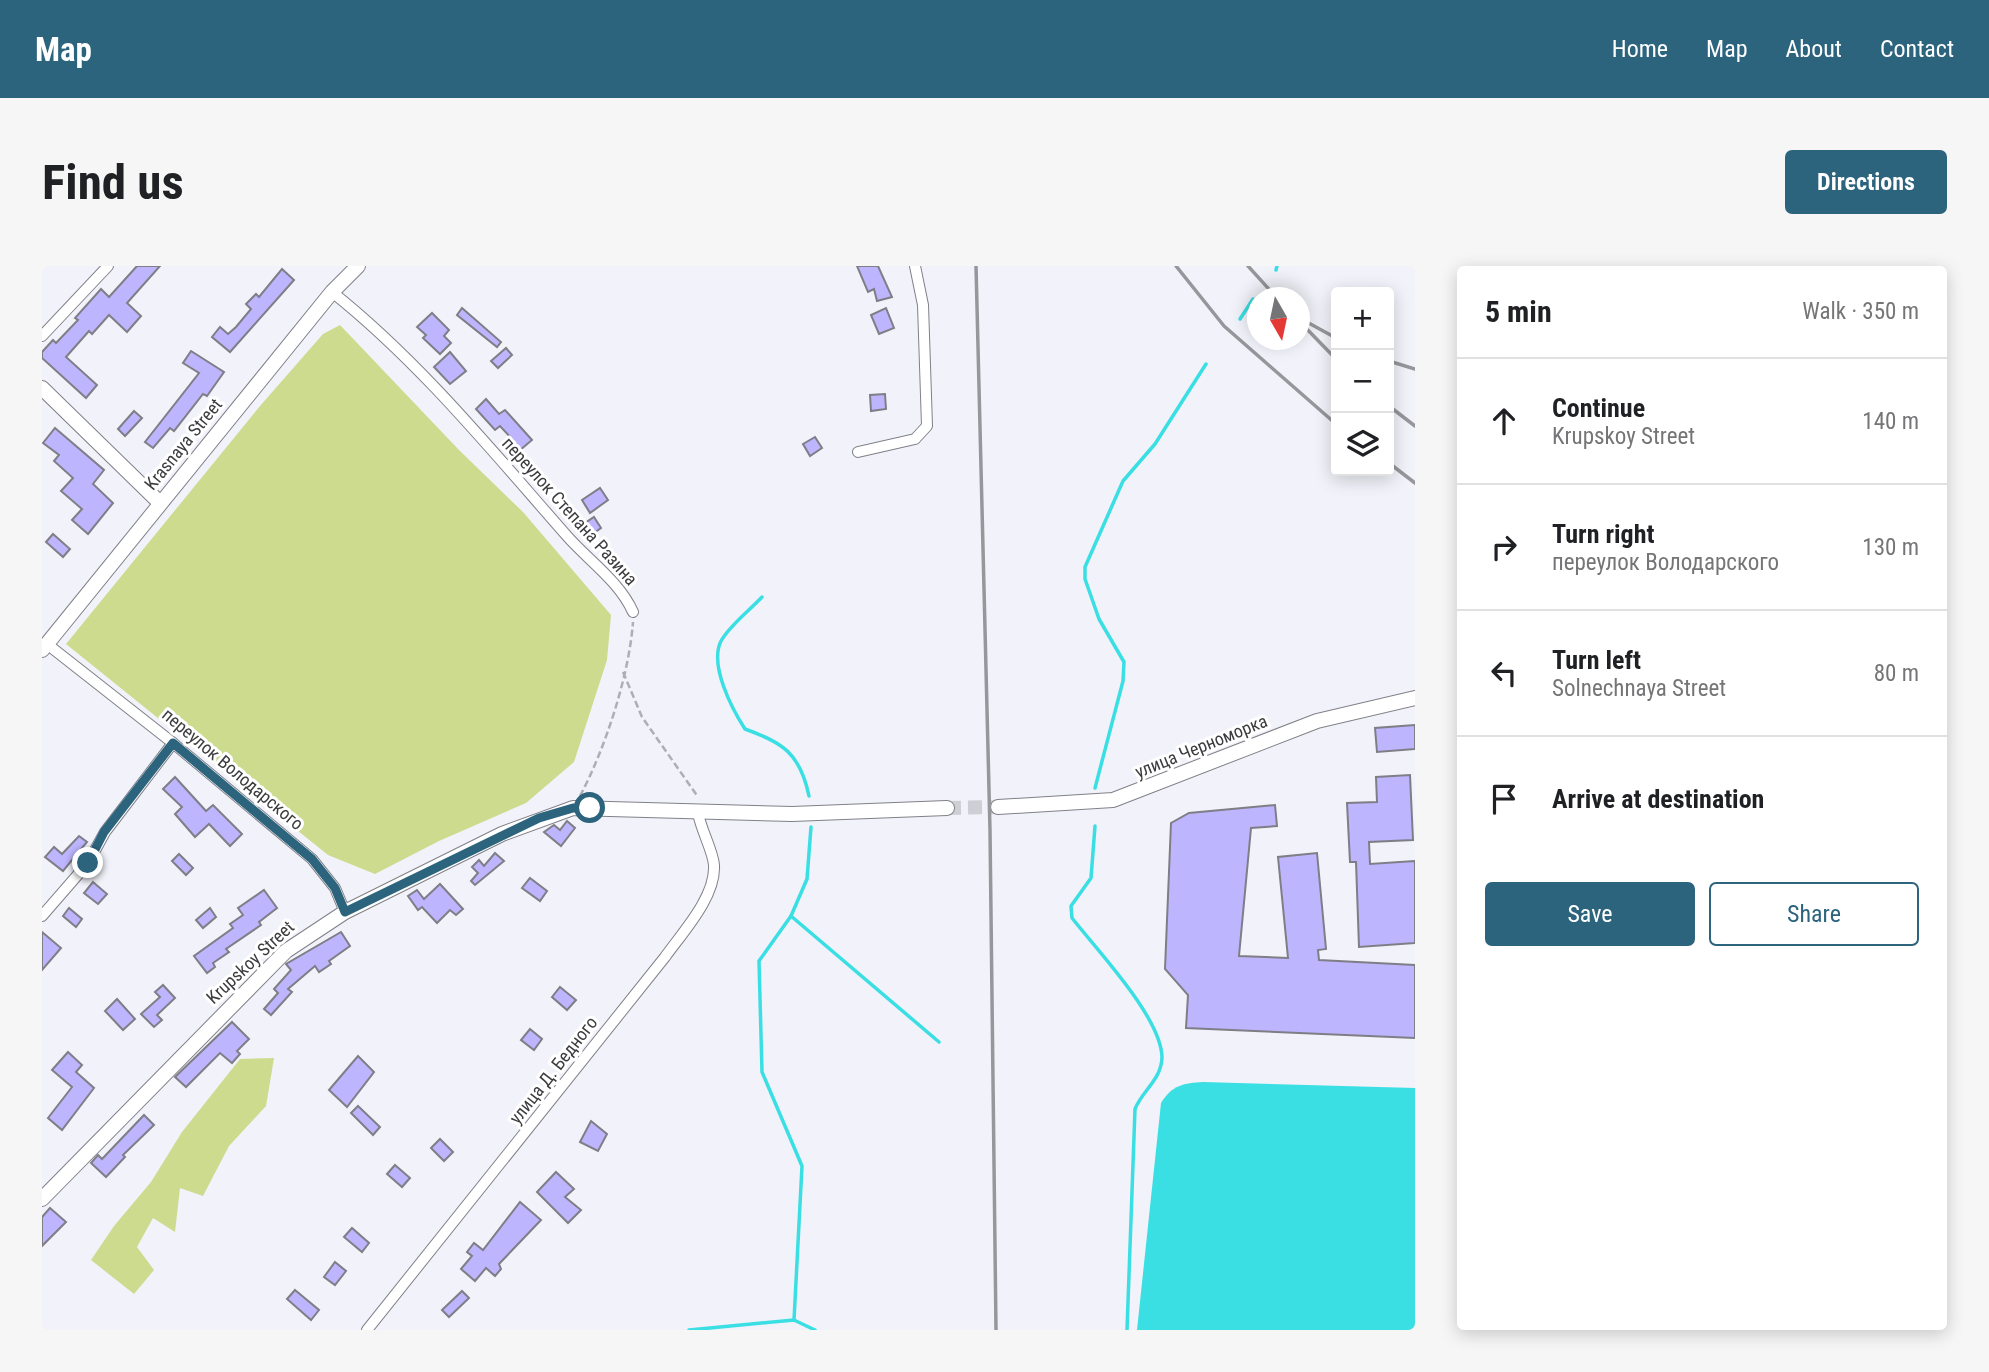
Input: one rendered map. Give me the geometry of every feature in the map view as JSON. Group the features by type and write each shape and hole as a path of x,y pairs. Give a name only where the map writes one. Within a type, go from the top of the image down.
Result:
{"street":[{"path":"42,336 108,266"},
{"name":"Krasnaya Street","path":"44,647 332,292 358,266"},
{"path":"858,452 915,439 927,426 923,306 915,266"},
{"name":"переулок Степана Разина","path":"332,292 380,330 579,550 617,587 633,612"},
{"path":"42,388 159,502"},
{"name":"переулок Володарского","path":"44,647 173,743 312,859 335,888 345,912"},
{"name":"улица Черноморка","path":"998,807 1113,800 1317,720 1415,698"},
{"path":"42,916 88,863 104,832 173,743"},
{"name":"Krupskoy Street","path":"42,1199 265,970 311,932 345,912 502,834 573,808 701,813"},
{"path":"701,813 792,814 947,808"},
{"name":"улица Д. Бедного","path":"368,1330 665,957 698,908 707,892 714,866 702,836 701,813"}],"path":[{"name":"переулок Степана Разина","path":"573,808 598,758 623,672 633,612"},
{"path":"623,672 642,716 695,792 701,813"}],"green space":[{"path":"340,325 459,450 523,512 611,615 607,660 574,762 526,803 439,841 375,874 328,855 66,644 260,406 323,334"},
{"path":"274,1058 266,1106 229,1146 203,1196 180,1188 175,1232 153,1218 137,1247 154,1270 134,1294 91,1260 114,1226 151,1182 182,1132 240,1059"}],"water":[{"path":"1203,1082 1415,1088 1415,1330 1137,1330 1161,1103 1179,1086"}],"building":[{"path":"137,266 160,266 127,303 141,316 127,332 109,315 92,334 89,331 66,357 97,385 86,398 42,358 42,352 53,340 56,343 78,320 75,318 101,289 109,297"},
{"path":"857,266 878,266 892,297 877,301 874,289 868,292"},
{"path":"282,269 294,280 230,352 212,337 220,327 228,334 236,327 251,309 246,304 256,294 259,297"},
{"path":"462,308 501,342 497,347 457,315"},
{"path":"886,308 894,328 879,334 871,315"},
{"path":"432,313 449,330 444,336 451,343 440,354 423,338 426,335 417,327"},
{"path":"506,348 512,355 498,368 491,361"},
{"path":"191,351 224,372 207,396 203,394 174,431 170,428 153,448 145,442 199,373 183,363"},
{"path":"450,352 466,371 450,384 434,367"},
{"path":"885,394 886,409 871,411 870,395"},
{"path":"486,399 499,414 505,410 532,440 513,456 505,446 513,440 500,426 495,430 476,409"},
{"path":"134,411 142,418 125,436 118,429"},
{"path":"55,428 104,470 93,484 113,503 88,534 72,520 82,509 61,491 73,478 54,461 59,455 43,443"},
{"path":"815,437 822,448 810,456 803,444"},
{"path":"600,488 608,500 590,513 582,500"},
{"path":"594,517 601,528 590,536 582,525"},
{"path":"53,534 70,549 63,557 46,542"},
{"path":"1415,725 1415,749 1377,752 1375,728"},
{"path":"1410,775 1413,840 1369,842 1370,864 1415,861 1415,943 1359,947 1356,862 1350,862 1347,803 1377,802 1376,777"},
{"path":"175,777 206,811 213,805 242,834 230,846 209,824 195,837 175,814 182,807 163,789"},
{"path":"1275,805 1277,826 1251,828 1239,956 1288,958 1278,857 1317,853 1326,949 1318,950 1319,960 1415,965 1415,1038 1186,1028 1188,995 1165,969 1171,823 1189,813"},
{"path":"567,821 575,828 561,846 544,832 554,825 560,830"},
{"path":"79,836 87,842 63,871 45,857 54,847 62,854"},
{"path":"495,853 504,861 475,885 471,881 478,873 472,867 479,860 484,866"},
{"path":"179,854 193,868 186,875 172,861"},
{"path":"530,878 547,891 540,901 522,888"},
{"path":"93,882 107,894 98,904 84,893"},
{"path":"440,884 463,909 456,915 450,910 437,923 422,907 418,910 408,896 417,890 424,899"},
{"path":"264,890 277,908 259,922 261,925 226,949 229,952 213,963 215,967 207,973 194,956 233,928 230,924 243,915 238,908"},
{"path":"69,908 82,919 76,927 63,916"},
{"path":"210,908 216,917 203,928 196,920"},
{"path":"42,932 61,948 42,970"},
{"path":"341,932 350,946 329,961 331,964 319,972 315,966 288,989 292,992 271,1015 264,1009 278,993 274,989 291,970 286,964"},
{"path":"163,985 175,998 157,1015 162,1020 154,1027 141,1014 160,997 155,992"},
{"path":"560,987 576,1000 567,1010 552,997"},
{"path":"117,999 135,1019 123,1030 105,1011"},
{"path":"232,1022 249,1039 237,1051 240,1054 232,1063 220,1053 186,1087 175,1077"},
{"path":"530,1029 542,1039 534,1050 521,1040"},
{"path":"68,1052 82,1065 76,1072 94,1088 62,1130 48,1118 72,1087 52,1070"},
{"path":"358,1056 374,1072 347,1107 329,1090"},
{"path":"358,1106 380,1127 373,1135 351,1113"},
{"path":"144,1115 154,1125 123,1155 125,1157 106,1177 91,1163 98,1155 102,1159"},
{"path":"591,1121 607,1134 598,1151 580,1142"},
{"path":"440,1139 453,1152 444,1161 431,1148"},
{"path":"395,1165 410,1178 402,1187 387,1174"},
{"path":"556,1172 574,1189 565,1197 581,1210 568,1223 537,1192"},
{"path":"520,1202 541,1220 499,1264 501,1269 495,1276 486,1268 475,1281 461,1269 472,1256 467,1252 474,1243 483,1250"},
{"path":"50,1208 66,1222 42,1246 42,1217"},
{"path":"352,1228 369,1243 362,1252 344,1237"},
{"path":"335,1262 346,1271 335,1285 324,1277"},
{"path":"295,1290 319,1310 311,1320 287,1299"},
{"path":"462,1291 469,1298 449,1317 442,1310"}],"waterway":[{"path":"1276,270 1277,266"},
{"path":"1240,319 1247,308"},
{"path":"1095,788 1123,681 1124,662 1099,619 1085,579 1085,567 1123,481 1155,444 1206,364"},
{"path":"762,597 721,641 718,651 720,674 729,699 745,729 770,739 788,752 801,769 809,796"},
{"path":"1095,826 1091,878 1071,906 1072,918 1140,1005 1159,1042 1162,1058 1155,1079 1135,1109 1127,1330"},
{"path":"794,1320 802,1166 762,1072 759,961 791,916 807,879 811,827"},
{"path":"791,916 939,1042"},
{"path":"689,1330 794,1320 815,1330"}],"tunnel":[{"path":"947,808 998,807"}],"railway":[{"path":"976,266 990,830 996,1330"},
{"path":"1176,266 1224,326 1331,420"},
{"path":"1248,266 1267,287"},
{"path":"1310,324 1331,335"},
{"path":"1310,332 1331,354"},
{"path":"1394,363 1415,369"},
{"path":"1394,410 1415,426"},
{"path":"1394,467 1415,483"}],"route":[{"path":"88,863 104,832 173,743 312,859 335,888 345,912 539,818 573,808 590,808"}]}
